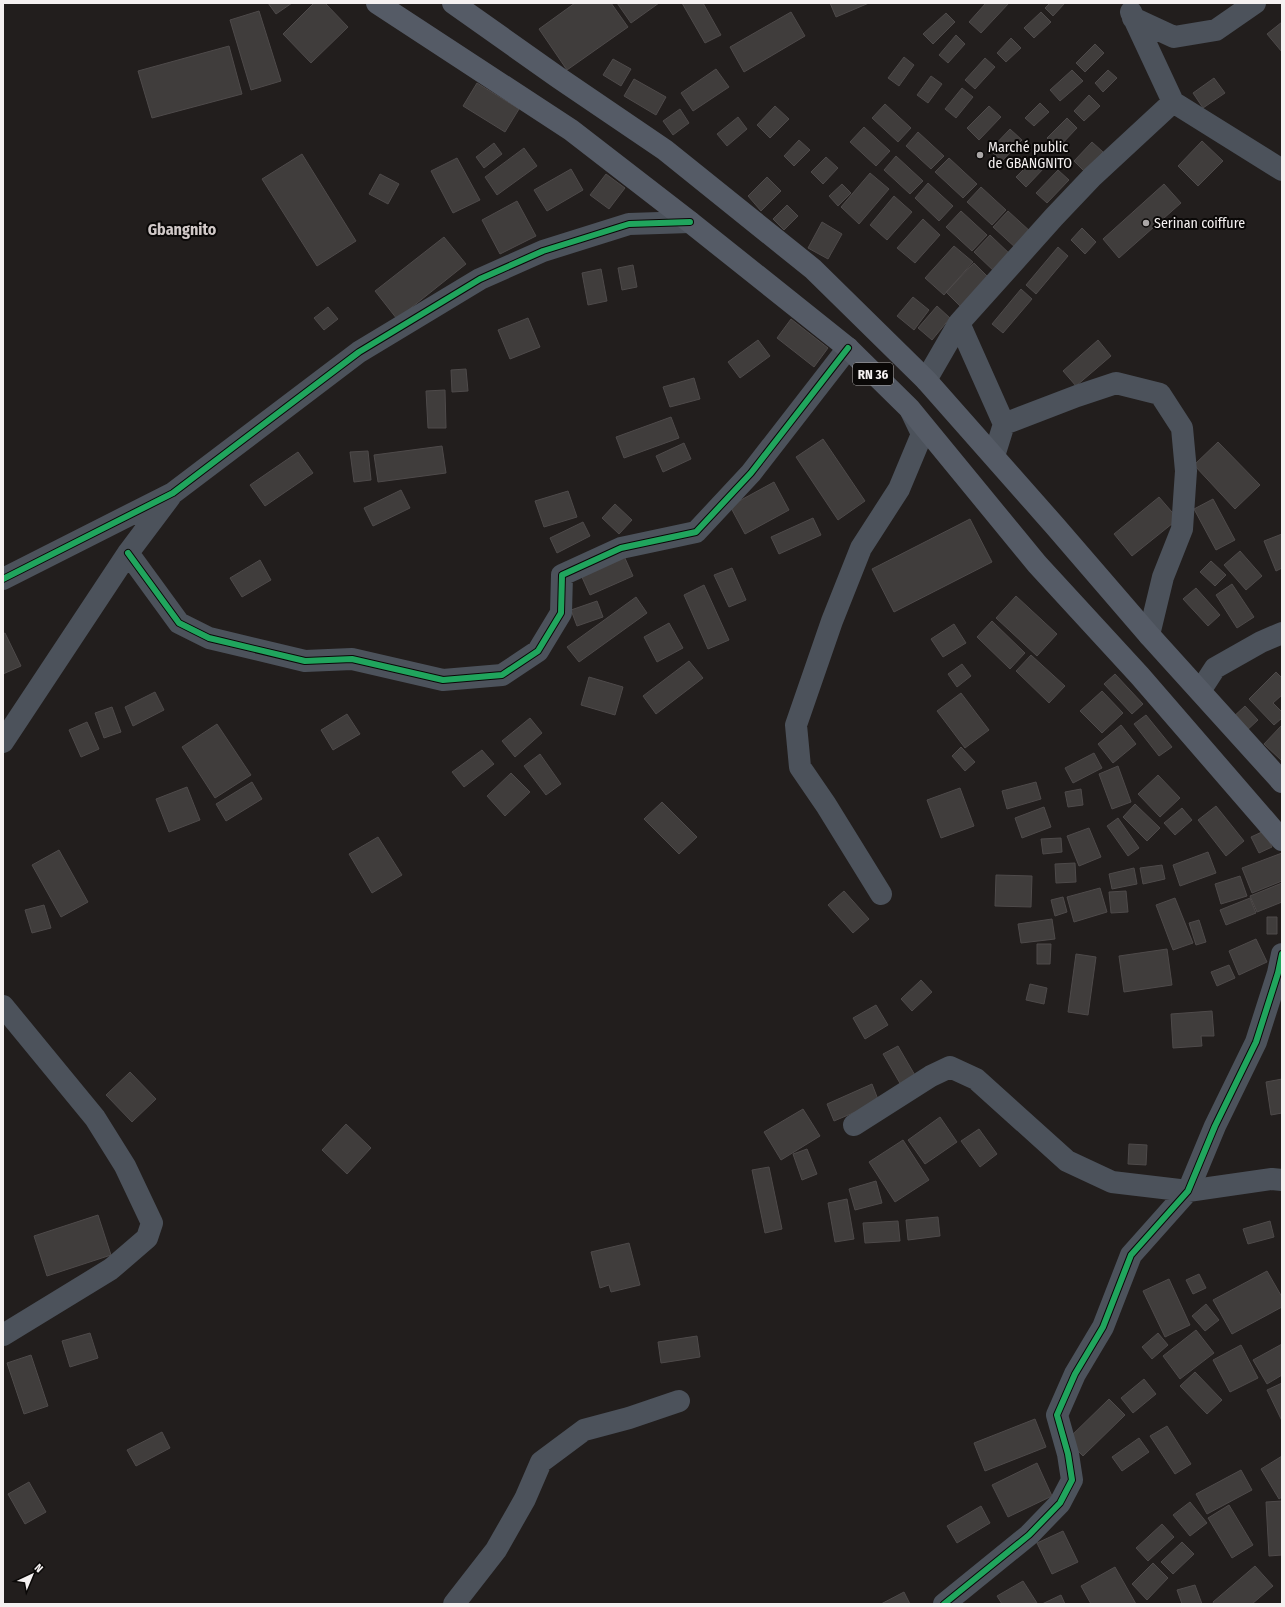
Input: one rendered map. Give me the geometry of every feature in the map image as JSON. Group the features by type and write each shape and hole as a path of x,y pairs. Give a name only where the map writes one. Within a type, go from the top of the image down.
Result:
{"main road":[{"name":"RN 36","path":"377,3 571,130 690,222 848,348 909,408 1037,564 1140,676 1282,840"},
{"name":"RN 36","path":"453,3 559,78 671,154 814,269 926,380 1149,635 1282,782"}],"street":[{"path":"1131,10 1174,37 1216,30 1255,3"},
{"path":"1131,10 1172,102 1282,170"},
{"path":"926,380 959,324 1054,217 1092,177 1172,102"},
{"path":"3,579 173,493 359,352 480,279 542,251 629,224 690,222"},
{"path":"959,324 1004,424 994,456"},
{"path":"128,553 179,623 209,638 305,661 352,659 443,680 502,675 538,651 561,613 562,575 621,548 696,532 751,473 848,348"},
{"path":"1004,424 1116,383 1160,394 1182,428 1186,471 1182,529 1163,577 1149,635"},
{"path":"881,894 826,805 800,767 796,725 832,621 861,548 899,489 922,434 909,408"},
{"path":"6,727 128,553 173,493"},
{"path":"1200,691 1215,668 1261,642 1282,633"},
{"path":"944,1604 1028,1535 1060,1503 1072,1480 1068,1454 1057,1416 1075,1374 1103,1327 1131,1255 1188,1191 1215,1126 1256,1042 1278,973 1282,954"},
{"path":"3,1335 111,1269 147,1238 152,1223 125,1166 95,1118 4,1009"},
{"path":"854,1125 931,1076 950,1067 976,1079 1067,1161 1112,1182 1188,1191 1272,1179 1282,1180"},
{"path":"454,1604 496,1550 525,1499 541,1462 584,1430 629,1418 679,1401"}],"building":[{"path":"268,3 292,3 276,14"},
{"path":"314,3 325,3 348,27 311,63 283,34"},
{"path":"575,3 611,3 628,27 567,70 539,29"},
{"path":"617,3 659,3 631,23"},
{"path":"682,3 703,3 721,35 705,43"},
{"path":"830,3 869,3 836,17"},
{"path":"986,3 1009,3 981,33 969,22"},
{"path":"1050,3 1065,3 1053,16 1045,8"},
{"path":"259,11 281,81 251,90 230,20"},
{"path":"791,12 805,36 744,72 730,47"},
{"path":"1041,12 1051,22 1034,38 1024,28"},
{"path":"946,13 955,22 933,44 923,34"},
{"path":"1282,22 1282,52 1267,34"},
{"path":"956,35 965,44 948,63 939,55"},
{"path":"1011,38 1021,48 1006,62 997,53"},
{"path":"1095,44 1104,53 1085,72 1076,63"},
{"path":"229,46 242,94 152,118 138,71"},
{"path":"904,57 914,65 899,86 888,78"},
{"path":"985,58 995,67 975,89 965,80"},
{"path":"613,59 631,69 621,86 603,75"},
{"path":"716,69 729,87 693,111 681,93"},
{"path":"1072,70 1083,81 1060,101 1050,90"},
{"path":"1108,70 1117,78 1103,92 1095,83"},
{"path":"931,76 942,84 928,103 917,95"},
{"path":"1214,78 1225,93 1203,108 1193,93"},
{"path":"634,79 666,97 656,115 624,96"},
{"path":"477,83 519,109 505,132 463,106"},
{"path":"962,88 973,97 956,118 945,109"},
{"path":"1089,95 1100,106 1084,121 1074,111"},
{"path":"1040,103 1049,112 1034,126 1025,118"},
{"path":"885,104 911,128 898,142 872,118"},
{"path":"775,106 789,119 770,138 757,125"},
{"path":"989,106 1001,117 979,140 967,128"},
{"path":"680,109 689,123 673,135 663,121"},
{"path":"738,117 747,129 727,146 717,134"},
{"path":"1067,118 1077,128 1058,148 1047,138"},
{"path":"864,127 890,151 876,166 850,142"},
{"path":"1010,129 1022,140 1002,161 990,150"},
{"path":"918,132 944,156 931,169 906,146"},
{"path":"799,140 810,150 794,166 784,156"},
{"path":"1202,141 1223,161 1198,186 1178,166"},
{"path":"1092,142 1103,152 1085,172 1074,161"},
{"path":"494,143 502,154 484,168 476,157"},
{"path":"524,148 537,166 497,195 485,177"},
{"path":"302,154 356,241 317,266 262,179"},
{"path":"896,156 923,181 910,194 884,170"},
{"path":"826,157 838,168 823,184 811,172"},
{"path":"1036,157 1045,167 1026,187 1016,177"},
{"path":"457,158 480,200 453,213 431,171"},
{"path":"949,158 977,184 963,198 935,172"},
{"path":"571,169 583,190 547,211 534,190"},
{"path":"1058,170 1069,180 1047,203 1036,193"},
{"path":"870,173 889,189 859,224 841,207"},
{"path":"380,174 399,184 388,204 369,194"},
{"path":"606,174 625,188 609,209 590,195"},
{"path":"767,177 781,191 761,211 748,196"},
{"path":"928,183 953,206 939,221 915,198"},
{"path":"842,184 851,193 838,206 829,196"},
{"path":"1164,184 1181,203 1119,258 1103,239"},
{"path":"981,187 1006,210 992,225 967,202"},
{"path":"894,196 912,212 887,240 870,225"},
{"path":"517,201 536,236 500,254 482,220"},
{"path":"787,205 798,216 784,230 773,219"},
{"path":"961,211 987,235 972,251 946,227"},
{"path":"1008,211 1032,233 1017,249 993,227"},
{"path":"923,219 940,235 915,263 897,248"},
{"path":"822,222 842,234 828,259 808,248"},
{"path":"1082,228 1096,242 1085,254 1071,240"},
{"path":"990,235 1013,257 997,274 974,252"},
{"path":"444,237 466,264 397,319 375,291"},
{"path":"954,246 973,262 944,295 925,278"},
{"path":"1058,247 1068,256 1036,294 1026,285"},
{"path":"974,263 990,279 962,308 946,292"},
{"path":"633,265 637,287 622,290 618,268"},
{"path":"601,269 607,301 588,305 582,273"},
{"path":"1021,289 1032,299 1003,333 992,324"},
{"path":"913,297 929,310 914,330 897,316"},
{"path":"937,306 950,318 932,340 918,328"},
{"path":"328,307 338,319 324,330 314,318"},
{"path":"528,318 540,347 510,359 498,330"},
{"path":"791,319 828,348 814,367 777,338"},
{"path":"758,340 770,356 740,378 728,362"},
{"path":"1098,340 1111,356 1076,386 1063,371"},
{"path":"466,369 468,391 452,392 451,370"},
{"path":"694,378 700,399 670,407 663,387"},
{"path":"445,390 446,428 428,428 426,391"},
{"path":"671,417 679,438 624,458 616,437"},
{"path":"823,439 865,501 838,520 796,457"},
{"path":"1218,442 1260,485 1235,509 1194,465"},
{"path":"684,443 691,459 663,472 656,456"},
{"path":"442,446 446,473 378,482 374,455"},
{"path":"368,451 371,480 354,482 350,452"},
{"path":"298,452 313,473 265,506 250,485"},
{"path":"774,482 789,510 745,534 730,506"},
{"path":"401,490 410,508 373,526 364,508"},
{"path":"568,491 577,517 544,527 535,501"},
{"path":"1159,497 1178,519 1132,556 1114,534"},
{"path":"1213,499 1235,540 1216,550 1194,509"},
{"path":"615,504 632,520 619,534 602,518"},
{"path":"813,518 821,535 779,554 771,537"},
{"path":"970,519 992,562 894,612 872,569"},
{"path":"583,522 590,536 557,553 550,538"},
{"path":"1282,534 1282,568 1276,571 1264,541"},
{"path":"1240,551 1262,576 1246,590 1224,565"},
{"path":"624,556 633,576 590,595 581,575"},
{"path":"260,560 271,580 242,597 230,578"},
{"path":"1211,561 1226,575 1215,586 1200,572"},
{"path":"732,568 746,600 729,607 714,575"},
{"path":"1232,584 1254,617 1237,628 1216,595"},
{"path":"704,585 729,640 708,649 684,595"},
{"path":"1196,588 1220,615 1208,626 1183,599"},
{"path":"1016,596 1057,634 1037,656 996,618"},
{"path":"636,597 647,613 579,662 567,647"},
{"path":"597,601 603,617 577,626 571,610"},
{"path":"992,621 1025,653 1010,669 977,637"},
{"path":"669,623 683,648 657,662 644,637"},
{"path":"954,624 966,643 943,657 931,639"},
{"path":"5,633 21,666 3,674 3,634"},
{"path":"1031,655 1065,686 1049,703 1016,671"},
{"path":"689,661 703,678 656,714 643,696"},
{"path":"962,664 971,676 957,687 948,674"},
{"path":"1276,672 1282,678 1282,695 1273,703 1282,712 1282,718 1274,725 1249,699"},
{"path":"1115,674 1143,704 1132,714 1104,684"},
{"path":"589,677 623,687 615,715 581,705"},
{"path":"1102,691 1123,713 1102,733 1080,711"},
{"path":"155,692 164,710 133,726 125,707"},
{"path":"961,693 989,730 965,748 937,711"},
{"path":"1245,706 1258,720 1244,733 1231,719"},
{"path":"112,707 121,732 104,738 95,713"},
{"path":"347,714 360,734 333,750 321,730"},
{"path":"1146,715 1172,747 1159,756 1134,724"},
{"path":"530,718 542,733 515,757 502,741"},
{"path":"87,722 99,749 81,757 69,730"},
{"path":"217,724 251,775 215,798 182,747"},
{"path":"1121,725 1136,744 1113,763 1098,744"},
{"path":"1281,726 1282,728 1282,761 1264,744"},
{"path":"961,747 975,762 965,771 952,756"},
{"path":"482,750 494,764 464,787 452,772"},
{"path":"1094,753 1102,768 1073,783 1065,768"},
{"path":"540,754 561,784 546,795 524,766"},
{"path":"1118,766 1131,802 1112,809 1099,774"},
{"path":"511,773 530,792 505,816 487,796"},
{"path":"1158,775 1180,798 1160,817 1138,794"},
{"path":"252,782 262,799 226,821 216,804"},
{"path":"1036,782 1041,799 1007,809 1002,791"},
{"path":"187,787 200,820 169,832 156,799"},
{"path":"960,788 974,826 941,838 927,800"},
{"path":"1081,789 1083,805 1068,807 1065,792"},
{"path":"662,802 697,837 679,854 644,819"},
{"path":"1135,804 1160,828 1147,841 1123,817"},
{"path":"1216,806 1244,841 1226,856 1198,820"},
{"path":"1044,807 1051,827 1022,838 1015,818"},
{"path":"1182,808 1192,820 1175,835 1164,823"},
{"path":"1118,818 1139,848 1128,856 1107,826"},
{"path":"1089,828 1101,857 1079,866 1067,836"},
{"path":"1264,831 1272,847 1259,853 1251,837"},
{"path":"378,837 402,875 372,893 349,854"},
{"path":"1061,838 1062,852 1043,854 1041,839"},
{"path":"59,850 88,902 61,917 32,865"},
{"path":"1208,852 1216,873 1180,886 1173,865"},
{"path":"1282,853 1282,881 1252,893 1242,868"},
{"path":"1075,863 1076,882 1056,883 1055,864"},
{"path":"1162,865 1165,879 1143,884 1140,868"},
{"path":"1134,868 1137,884 1112,889 1109,874"},
{"path":"996,875 1032,876 1031,907 995,906"},
{"path":"1240,876 1247,896 1221,904 1215,884"},
{"path":"1282,883 1282,902 1257,912 1250,896"},
{"path":"1100,888 1107,912 1074,922 1067,897"},
{"path":"844,891 869,919 853,933 828,905"},
{"path":"1126,891 1128,912 1111,913 1109,892"},
{"path":"1063,897 1067,912 1055,916 1051,900"},
{"path":"1175,898 1193,943 1173,950 1156,905"},
{"path":"1250,898 1256,913 1226,925 1220,910"},
{"path":"44,905 51,928 32,933 25,910"},
{"path":"1267,917 1277,917 1277,934 1267,934"},
{"path":"1052,919 1055,939 1021,943 1018,924"},
{"path":"1199,920 1206,942 1196,945 1189,923"},
{"path":"1256,939 1267,962 1239,975 1229,951"},
{"path":"1037,944 1051,944 1050,964 1037,964"},
{"path":"1167,949 1172,985 1124,992 1119,956"},
{"path":"1076,954 1096,957 1088,1015 1068,1012"},
{"path":"1229,965 1235,978 1217,986 1211,972"},
{"path":"921,980 932,992 912,1011 901,999"},
{"path":"1030,984 1047,988 1044,1004 1026,1000"},
{"path":"876,1005 888,1025 865,1039 853,1018"},
{"path":"1212,1011 1214,1036 1201,1036 1202,1046 1173,1048 1171,1014"},
{"path":"898,1046 916,1077 901,1085 883,1054"},
{"path":"130,1072 156,1099 132,1122 106,1095"},
{"path":"1282,1079 1282,1113 1271,1115 1266,1082"},
{"path":"872,1084 879,1102 834,1121 827,1104"},
{"path":"803,1109 820,1136 781,1160 764,1132"},
{"path":"940,1117 957,1142 925,1164 908,1140"},
{"path":"346,1124 371,1148 347,1174 322,1150"},
{"path":"979,1129 997,1154 980,1167 961,1141"},
{"path":"903,1140 929,1180 895,1202 869,1162"},
{"path":"1129,1144 1147,1145 1146,1165 1128,1164"},
{"path":"807,1149 817,1174 802,1180 793,1154"},
{"path":"769,1167 782,1229 765,1233 752,1170"},
{"path":"876,1181 882,1203 855,1210 849,1189"},
{"path":"847,1199 854,1239 835,1242 828,1203"},
{"path":"98,1215 111,1255 47,1276 34,1236"},
{"path":"938,1217 940,1236 908,1240 906,1220"},
{"path":"898,1221 900,1241 865,1243 863,1223"},
{"path":"1270,1221 1274,1237 1248,1244 1243,1229"},
{"path":"629,1243 640,1285 611,1292 609,1285 600,1288 591,1252"},
{"path":"1267,1271 1282,1297 1282,1307 1232,1334 1213,1300"},
{"path":"1199,1274 1206,1288 1193,1294 1186,1280"},
{"path":"1169,1279 1190,1325 1165,1337 1143,1291"},
{"path":"1206,1304 1219,1320 1205,1331 1192,1316"},
{"path":"1196,1330 1214,1353 1180,1379 1163,1356"},
{"path":"90,1333 98,1358 70,1367 62,1341"},
{"path":"1158,1333 1168,1345 1152,1359 1142,1347"},
{"path":"697,1336 700,1357 661,1363 658,1342"},
{"path":"1282,1344 1282,1375 1267,1384 1253,1360"},
{"path":"1241,1345 1258,1378 1230,1392 1213,1360"},
{"path":"31,1355 48,1406 24,1414 7,1363"},
{"path":"1195,1372 1222,1400 1207,1414 1180,1386"},
{"path":"1144,1379 1156,1394 1133,1413 1121,1398"},
{"path":"1282,1383 1282,1421 1267,1390"},
{"path":"1109,1399 1125,1415 1083,1456 1067,1440"},
{"path":"1035,1419 1046,1447 985,1471 974,1443"},
{"path":"1167,1426 1191,1464 1175,1474 1150,1436"},
{"path":"162,1432 170,1448 136,1466 127,1450"},
{"path":"1139,1438 1149,1452 1122,1471 1112,1457"},
{"path":"1282,1456 1282,1497 1279,1499 1261,1469"},
{"path":"1037,1463 1052,1496 1008,1517 992,1485"},
{"path":"1241,1470 1252,1490 1207,1514 1196,1494"},
{"path":"29,1482 46,1512 25,1524 8,1494"},
{"path":"1282,1501 1282,1555 1269,1556 1266,1502"},
{"path":"1190,1502 1207,1523 1190,1536 1173,1515"},
{"path":"1229,1505 1253,1545 1232,1558 1208,1518"},
{"path":"981,1506 990,1523 957,1543 947,1526"},
{"path":"1162,1524 1174,1537 1148,1561 1136,1548"},
{"path":"1063,1531 1078,1562 1052,1574 1037,1543"},
{"path":"1182,1542 1194,1554 1173,1574 1161,1562"},
{"path":"1153,1563 1168,1578 1147,1600 1132,1584"},
{"path":"1255,1566 1273,1586 1252,1604 1214,1604 1213,1602"},
{"path":"1115,1567 1136,1604 1091,1604 1081,1586"},
{"path":"1023,1581 1037,1603 1002,1604 997,1596"},
{"path":"1195,1585 1202,1604 1182,1604 1177,1590"},
{"path":"904,1592 910,1604 881,1604"},
{"path":"1061,1595 1065,1604 1042,1604"}],"cycle path":[{"path":"3,579 173,493 359,352 480,279 543,251 629,224 690,222"},
{"path":"128,553 179,623 209,638 305,661 352,659 443,680 502,675 538,651 561,613 562,575 621,548 696,532 751,473 848,348"},
{"path":"944,1604 1029,1535 1060,1503 1072,1480 1068,1454 1057,1415 1075,1374 1103,1327 1131,1255 1188,1191 1215,1126 1256,1042 1278,973 1282,954"}],"place":[{"name":"Marché public de GBANGNITO","path":"980,155"},
{"name":"Serinan coiffure","path":"1146,223"}],"district":[{"name":"Gbangnito","path":"182,229"}]}
